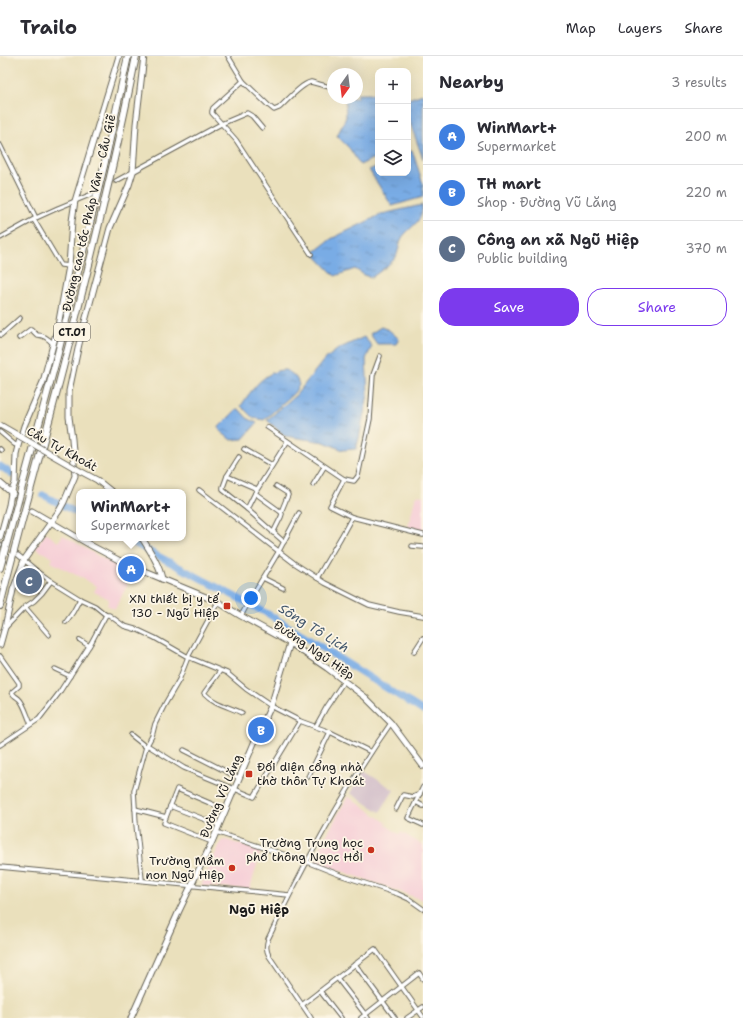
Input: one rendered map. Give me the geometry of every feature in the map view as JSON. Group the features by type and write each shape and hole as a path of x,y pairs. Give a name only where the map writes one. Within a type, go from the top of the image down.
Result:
{"highway":[{"name":"Đường cao tốc Pháp Vân - Cầu Giẽ","path":"0,568 57,357 105,159 128,56"},
{"name":"Đường cao tốc Pháp Vân - Cầu Giẽ","path":"0,606 67,352 112,169 136,56"}],"street":[{"path":"0,537 15,483 16,454 18,446 24,426 43,382 58,326 69,266 75,201 119,56"},
{"path":"0,645 13,590 24,560 59,511 75,476 68,392 79,344 110,228 129,185 133,172 136,124 144,56"},
{"path":"228,56 243,81 274,110 279,108 308,82 327,86"},
{"path":"243,81 212,109 212,113 236,140 311,254"},
{"path":"116,182 222,124 247,113 252,116 262,128"},
{"path":"0,145 2,154 61,266 69,266"},
{"path":"0,238 58,208 92,194"},
{"path":"0,334 1,335 20,318"},
{"path":"19,338 31,329 37,335 46,337 53,344"},
{"path":"267,427 324,467 344,479 354,481 358,476 370,419 373,374 380,356"},
{"name":"Cầu Tự Khoát","path":"0,425 97,480 108,489"},
{"path":"0,432 18,446"},
{"path":"247,509 256,491 287,442"},
{"path":"244,449 272,466"},
{"path":"240,456 227,476 223,490 284,542"},
{"path":"313,484 324,467"},
{"path":"227,476 256,491 259,496 281,512"},
{"path":"344,479 330,506 352,517 423,535"},
{"path":"0,483 12,494"},
{"path":"273,533 281,517 281,512 288,495 276,486"},
{"path":"199,490 279,551 325,583 369,604 423,616"},
{"name":"Đường Ngũ Hiệp","path":"33,510 76,537"},
{"path":"242,614 279,551 299,513"},
{"path":"317,578 352,517"},
{"name":"Đường Ngũ Hiệp","path":"83,541 126,564 218,602 242,614 290,643 327,668 365,697 391,723 423,766"},
{"path":"144,541 160,570 162,579"},
{"path":"412,546 423,546"},
{"path":"18,556 51,581 95,606 106,614 109,614 124,626 138,630 188,657 227,674 271,706 300,721 330,732 371,752"},
{"path":"263,578 283,588"},
{"path":"5,627 42,593 51,581"},
{"path":"66,622 80,598"},
{"path":"142,880 134,791 146,746 152,736 155,724 165,704 179,680 188,657 218,602"},
{"path":"25,608 49,635"},
{"path":"0,745 39,719 70,676 89,646 106,614"},
{"path":"414,652 423,638"},
{"path":"80,640 89,646"},
{"name":"Đường Vũ Lăng","path":"131,1018 212,842 271,706 290,643"},
{"path":"0,656 19,684 12,694 19,699 31,724"},
{"path":"55,669 70,676"},
{"path":"220,671 204,693 219,704 242,713"},
{"path":"316,726 344,681"},
{"path":"131,735 146,746 184,768 254,797 300,721"},
{"path":"311,1018 269,956 266,950 268,939 289,895 344,795 391,723"},
{"path":"308,777 330,732"},
{"path":"184,750 239,778"},
{"path":"423,787 408,818 423,825"},
{"path":"212,842 164,824 177,789 226,810"},
{"path":"396,809 403,795 413,797 420,794"},
{"path":"416,802 423,806"},
{"path":"170,806 219,825"},
{"path":"135,809 166,817"},
{"path":"216,832 398,894 409,899 423,909"},
{"path":"0,867 289,895"},
{"path":"302,1005 375,949 423,1017"},
{"path":"355,964 395,1018"},
{"path":"361,1018 367,1016 382,1002 419,973 423,979"},
{"path":"336,978 367,1016"},
{"path":"320,991 341,1018"},
{"path":"407,1018 423,1007"}],"shaded area":[{"path":"416,495 423,496 423,530 408,527"},
{"path":"46,533 58,542 63,535 100,557 121,567 116,578 128,584 115,609 107,605 109,599 94,592 97,586 51,562 53,558 35,548"},
{"path":"364,771 394,790 380,812 350,793"},
{"name":"Trường Trung học phổ thông Ngọc Hồi","path":"348,796 387,823 386,825 399,834 401,832 423,845 423,900 316,862 315,856"},
{"name":"Trường Mầm non Ngũ Hiệp","path":"226,840 261,851 250,889 201,886 221,841"}],"water":[{"path":"363,94 375,94 375,158 360,165 350,149 337,136 346,117 345,104 363,104"},
{"path":"423,94 423,159 411,125 411,98"},
{"path":"411,150 423,184 423,197 392,206 369,170 375,167 375,176 411,176"},
{"path":"422,205 419,219 403,236 396,257 372,277 366,276 355,269 335,276 313,253 331,239 382,214"},
{"path":"381,327 389,330 399,339 396,344 377,344 370,334"},
{"path":"364,337 372,346 366,359 368,394 356,449 343,450 324,442 285,436 267,420 296,395 323,361 338,349"},
{"path":"286,370 294,376 298,382 299,385 294,393 264,420 253,418 241,406 244,401 256,385 271,373"},
{"path":"238,408 247,418 257,423 243,439 231,440 220,431 219,427"}],"waterway":[{"name":"Sông Tô Lịch","path":"0,466 12,474"},
{"name":"Sông Tô Lịch","path":"43,495 76,512"},
{"name":"Sông Tô Lịch","path":"130,541 270,615 423,711"}],"tunnel":[{"path":"98,191 116,181"},
{"path":"12,496 32,511"},
{"path":"0,545 15,554"}],"place":[{"name":"WinMart+","path":"131,569"},
{"name":"Công an xã Ngũ Hiệp","path":"29,581"},
{"name":"XN thiết bị y tế 130 - Ngũ Hiệp","path":"227,606"},
{"name":"TH mart","path":"261,730"},
{"name":"Đối diện cổng nhà thờ thôn Tự Khoát","path":"249,774"},
{"name":"Trường Trung học phổ thông Ngọc Hồi","path":"371,850"},
{"name":"Trường Mầm non Ngũ Hiệp","path":"232,868"}],"district":[{"name":"Ngũ Hiệp","path":"259,909"}]}
